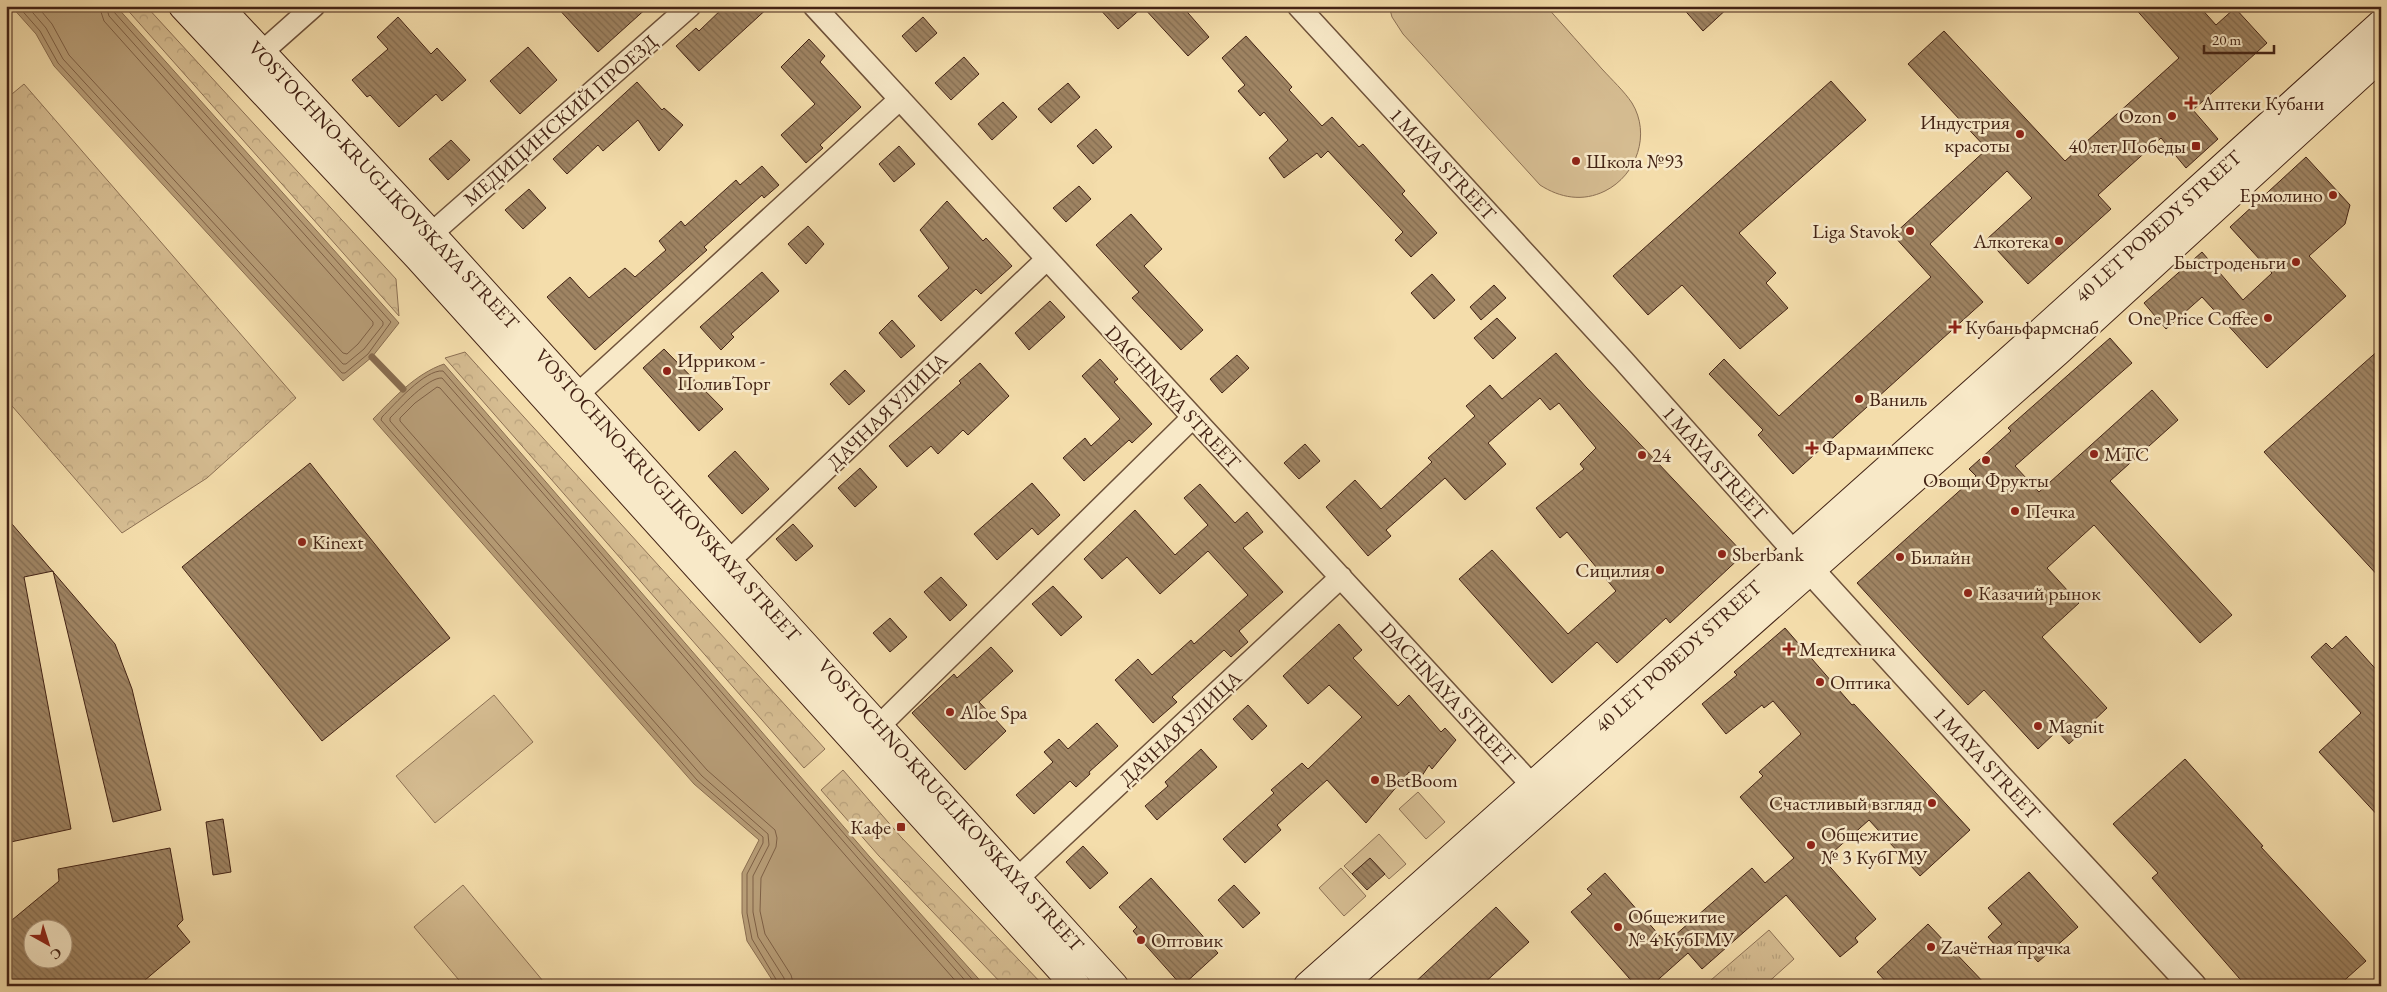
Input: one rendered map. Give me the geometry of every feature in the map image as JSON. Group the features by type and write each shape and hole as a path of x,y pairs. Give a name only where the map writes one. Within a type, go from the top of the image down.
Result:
{"main road":[{"path":"183,6 418,257 1076,986"},
{"name":"VOSTOCHNO-KRUGLIKOVSKAYA STREET","path":"218,6 431,234 1018,878 1114,986"},
{"name":"40 LET POBEDY STREET","path":"1803,561 2040,333 2381,24"},
{"name":"40 LET POBEDY STREET","path":"1803,561 2110,305 2381,56"},
{"path":"1308,986 1541,794 1803,561"},
{"path":"1340,986 1476,865 1541,794"}],"street":[{"path":"261,53 314,6"},
{"name":"МЕДИЦИНСКИЙ ПРОЕЗД","path":"431,234 690,6"},
{"name":"DACHNAYA STREET","path":"814,6 1046,260 1541,794"},
{"name":"1 MAYA STREET","path":"1298,6 1623,360 1803,561 2194,986"},
{"path":"577,395 900,99"},
{"name":"ДАЧНАЯ УЛИЦА","path":"729,561 1046,260"},
{"path":"878,726 1192,418"},
{"name":"ДАЧНАЯ УЛИЦА","path":"1018,878 1341,577"}],"green space":[{"path":"124,6 146,6 396,279 399,316"},
{"path":"1389,6 1546,6 1632,103 1638,115 1640,128 1638,153 1633,164 1616,184 1605,191 1588,197 1564,196 1540,185 1403,34 1392,17"},
{"path":"24,84 296,398 207,478 122,533 6,399 6,99"},
{"path":"465,352 825,749 804,768 445,358"},
{"path":"494,695 533,742 435,823 396,776"},
{"path":"843,770 901,837 1044,986 1004,986 879,856 821,790"},
{"path":"1418,792 1445,822 1426,839 1399,809"},
{"path":"1379,834 1406,864 1389,879 1370,858 1352,874 1344,866"},
{"path":"1341,868 1366,896 1344,916 1319,888"},
{"path":"463,885 543,981 538,986 464,986 414,927"},
{"path":"1769,930 1794,959 1764,986 1716,986 1711,980"}],"water":[{"path":"11,6 116,6 399,323 372,357 343,381 54,66 36,34"},
{"path":"444,364 869,856 985,986 776,986 747,941 742,913 742,873 759,840 694,784 373,419 414,380 433,368"}],"building":[{"path":"556,6 649,6 598,52"},
{"path":"725,6 770,6 699,71 676,46 696,28 699,31"},
{"path":"1097,6 1182,6 1209,37 1188,56 1143,7 1118,29"},
{"path":"1681,6 1730,6 1703,31"},
{"path":"2133,6 2199,6 2216,25 2235,8 2267,43 2193,110 2218,139 2186,168 2161,138 2098,195 2111,209 2028,284 1987,239 2032,198 2007,171 1930,244 1983,302 1793,474 1758,435 1763,430 1709,374 1724,359 1779,416 1931,277 1893,235 1987,149 1908,64 1944,31 2065,161 2179,58"},
{"path":"398,17 431,54 437,48 466,80 442,101 436,94 399,127 370,95 367,97 352,80 388,49 377,37"},
{"path":"923,17 937,33 916,52 902,36"},
{"path":"1246,36 1292,87 1289,90 1322,126 1332,117 1359,147 1363,144 1405,191 1402,194 1437,233 1411,257 1395,240 1403,232 1328,151 1321,158 1317,153 1284,178 1269,158 1288,140 1264,112 1260,116 1238,91 1245,85 1222,58"},
{"path":"809,39 825,56 820,62 861,107 820,145 823,148 806,163 781,135 815,104 781,67"},
{"path":"528,47 557,80 520,114 490,81"},
{"path":"964,57 979,74 951,100 935,83"},
{"path":"1831,81 1866,120 1739,233 1776,273 1766,283 1788,308 1740,349 1682,285 1648,315 1613,276"},
{"path":"637,82 662,110 664,108 683,125 659,151 638,120 603,151 598,145 567,174 553,159"},
{"path":"1068,83 1080,97 1051,123 1038,109"},
{"path":"1003,102 1017,117 992,140 978,124"},
{"path":"1096,129 1112,147 1093,164 1077,146"},
{"path":"451,140 470,160 448,180 429,159"},
{"path":"899,146 915,164 894,182 879,164"},
{"path":"2306,157 2350,205 2345,224 2309,256 2346,296 2267,368 2202,297 2166,329 2144,303 2202,252 2243,300 2272,273 2230,227"},
{"path":"762,166 779,185 764,198 762,195 704,247 707,250 595,350 547,297 570,277 589,298 625,268 635,277 666,250 659,241 681,221 685,226 736,180 740,185"},
{"path":"1079,186 1091,199 1066,222 1053,208"},
{"path":"529,189 546,208 523,229 505,210"},
{"path":"947,201 983,241 986,238 1012,266 981,294 976,289 941,321 918,296 949,268 920,230"},
{"path":"1131,214 1162,249 1144,266 1203,330 1181,350 1132,298 1139,292 1096,245"},
{"path":"808,226 824,244 806,264 788,244"},
{"path":"762,272 779,291 731,334 734,337 721,350 700,327"},
{"path":"1432,274 1455,300 1434,319 1411,293"},
{"path":"1494,285 1506,298 1481,320 1470,307"},
{"path":"1050,301 1065,317 1029,350 1015,333"},
{"path":"1497,318 1516,338 1493,359 1474,338"},
{"path":"892,320 915,346 901,358 879,333"},
{"path":"2110,338 2132,363 2015,466 2039,492 2152,390 2178,420 2110,481 2232,615 2200,643 2094,525 2047,568 2079,603 2042,637 2107,708 2069,744 2057,731 2038,749 1984,690 1968,705 1857,583 1976,476 1969,469 2011,431 2008,428"},
{"path":"2381,348 2381,579 2264,452"},
{"path":"664,349 723,409 699,431 643,368"},
{"path":"1556,353 1744,554 1670,623 1666,618 1617,663 1597,642 1552,683 1459,579 1492,550 1568,634 1616,591 1567,532 1560,538 1536,508 1584,469 1580,464 1596,448 1559,403 1550,410 1540,398 1488,443 1506,464 1465,500 1445,478 1386,530 1391,536 1368,556 1326,507 1355,480 1381,509 1432,462 1428,458 1475,416 1466,406 1490,385 1502,399"},
{"path":"1237,355 1249,368 1222,393 1210,379"},
{"path":"1100,359 1118,379 1114,382 1152,424 1132,443 1129,440 1084,481 1063,458 1085,438 1091,446 1120,419 1082,376"},
{"path":"980,363 1009,396 968,435 963,430 938,454 931,446 907,467 889,446 961,383 959,381"},
{"path":"845,370 865,391 849,405 830,384"},
{"path":"1305,444 1320,461 1299,479 1284,463"},
{"path":"735,451 769,489 742,514 708,476"},
{"path":"310,463 450,638 322,741 182,567"},
{"path":"860,468 877,487 855,507 838,488"},
{"path":"1032,483 1060,515 1038,535 1032,528 997,560 974,534"},
{"path":"1200,484 1235,523 1247,512 1263,532 1243,548 1283,592 1239,631 1248,642 1231,657 1224,650 1172,697 1177,702 1153,723 1115,680 1138,659 1152,675 1191,640 1194,644 1248,595 1208,551 1160,594 1127,557 1102,579 1084,559 1135,510 1175,555 1208,525 1184,498"},
{"path":"6,517 52,571 24,577 71,829 6,843"},
{"path":"793,524 813,546 796,561 776,539"},
{"path":"53,572 115,644 132,689 161,810 113,822"},
{"path":"941,577 967,605 950,621 924,592"},
{"path":"1053,586 1082,617 1061,636 1032,604"},
{"path":"890,618 907,637 890,652 873,633"},
{"path":"1339,624 1362,650 1353,658 1398,706 1409,695 1441,732 1445,728 1456,740 1432,769 1429,765 1418,782 1409,772 1366,823 1327,780 1277,825 1281,830 1245,863 1223,839 1274,793 1271,790 1302,763 1308,769 1362,717 1329,685 1308,704 1283,676"},
{"path":"1785,628 1852,705 1854,704 1970,830 1920,876 1869,820 1824,860 1876,919 1855,938 1858,942 1840,957 1786,895 1702,969 1688,953 1651,986 1636,986 1571,912 1592,894 1587,889 1605,873 1666,943 1752,868 1765,883 1794,858 1740,797 1763,776 1759,772 1801,734 1773,701 1764,708 1762,705 1726,734 1702,704 1737,675 1734,672"},
{"path":"2346,636 2381,675 2381,819 2319,752 2361,713 2311,657 2326,643 2332,649"},
{"path":"991,647 1013,671 979,702 1006,731 965,770 912,713 954,674 957,678"},
{"path":"1248,705 1267,726 1252,740 1233,719"},
{"path":"1097,723 1118,746 1089,772 1090,774 1076,787 1070,781 1034,814 1016,795 1053,762 1044,752 1059,739 1068,749"},
{"path":"1201,749 1217,767 1157,820 1145,806 1168,786 1165,782"},
{"path":"2185,759 2263,846 2261,847 2366,961 2338,986 2246,986 2152,878 2158,873 2113,824"},
{"path":"223,819 231,872 213,875 206,822"},
{"path":"1083,846 1108,873 1090,889 1066,862"},
{"path":"170,848 183,920 177,926 190,942 138,986 6,986 6,925 59,881 58,869"},
{"path":"1370,858 1385,874 1367,890 1352,874"},
{"path":"2029,872 2078,927 2038,962 2019,941 2004,955 1988,937 2002,924 1988,908"},
{"path":"1151,878 1218,953 1182,986 1133,931 1137,927 1119,907"},
{"path":"1234,885 1260,913 1243,928 1218,900"},
{"path":"1496,907 1529,942 1481,986 1411,986"},
{"path":"1928,924 1987,986 1890,986 1877,972"}],"waterway":[{"path":"372,357 403,389"}],"place":[{"name":"Аптеки Кубани","path":"2191,103"},
{"name":"Ozon","path":"2172,116"},
{"name":"Индустрия красоты","path":"2020,134"},
{"name":"40 лет Победы","path":"2196,146"},
{"name":"Школа №93","path":"1576,161"},
{"name":"Ермолино","path":"2333,195"},
{"name":"Liga Stavok","path":"1910,231"},
{"name":"Алкотека","path":"2059,241"},
{"name":"Быстроденьги","path":"2296,262"},
{"name":"One Price Coffee","path":"2268,318"},
{"name":"Кубаньфармснаб","path":"1955,327"},
{"name":"Ирриком - ПоливТорг","path":"667,371"},
{"name":"Ваниль","path":"1859,399"},
{"name":"Фармаимпекс","path":"1812,448"},
{"name":"МТС","path":"2094,454"},
{"name":"24","path":"1642,455"},
{"name":"Овощи Фрукты","path":"1986,460"},
{"name":"Печка","path":"2015,511"},
{"name":"Kinext","path":"302,542"},
{"name":"Sberbank","path":"1722,554"},
{"name":"Билайн","path":"1900,557"},
{"name":"Сицилия","path":"1660,570"},
{"name":"Казачий рынок","path":"1968,593"},
{"name":"Медтехника","path":"1789,649"},
{"name":"Оптика","path":"1820,682"},
{"name":"Aloe Spa","path":"950,712"},
{"name":"Magnit","path":"2038,726"},
{"name":"BetBoom","path":"1375,780"},
{"name":"Счастливый взгляд","path":"1932,803"},
{"name":"Кафе","path":"901,827"},
{"name":"Общежитие № 3 КубГМУ","path":"1811,845"},
{"name":"Общежитие № 4 КубГМУ","path":"1618,927"},
{"name":"Оптовик","path":"1141,940"},
{"name":"Zачётная прачка","path":"1931,947"}]}
